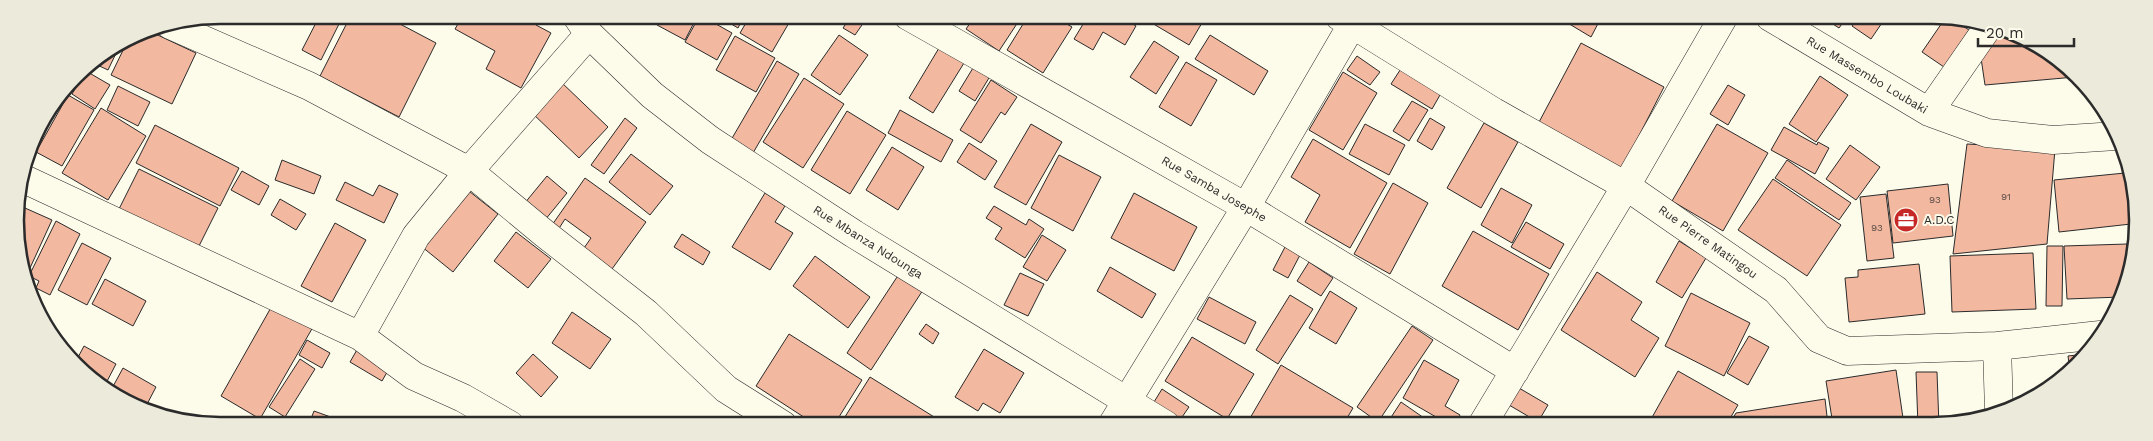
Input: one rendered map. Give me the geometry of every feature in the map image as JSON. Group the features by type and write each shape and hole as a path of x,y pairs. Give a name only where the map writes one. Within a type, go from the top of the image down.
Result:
{"street":[{"path":"360,336 416,236 583,24"},
{"name":"Rue Mbanza Ndounga","path":"583,24 652,95 710,140 854,234 1153,417"},
{"name":"Rue Samba Josephe","path":"922,24 1246,207 1515,371"},
{"path":"1116,417 1246,207 1347,24"},
{"name":"Rue Pierre Matingou","path":"1358,24 1494,112 1626,186 1776,290 1819,339 1847,351 1997,346 2092,336"},
{"path":"1487,417 1626,186 1719,24"},
{"name":"Rue Massembo Loubaki","path":"1783,24 1929,112 1987,133 2053,140 2110,136"},
{"path":"178,29 309,86 469,171 545,234 646,313 726,389 770,417"},
{"path":"1929,112 1985,31"},
{"path":"28,181 360,336 414,376 463,398 497,417"},
{"path":"1997,346 1999,406"}],"building":[{"path":"315,24 339,24 321,60 302,50"},
{"path":"346,24 400,24 436,43 399,117 320,76"},
{"path":"458,24 537,24 551,33 521,88 486,69 495,51 455,29"},
{"path":"657,24 693,24 685,40"},
{"path":"695,24 716,24 732,33 717,60 685,42"},
{"path":"731,24 740,24 738,28"},
{"path":"745,24 788,24 772,52 740,33"},
{"path":"846,24 863,24 855,35 843,28"},
{"path":"969,24 1017,24 999,51 966,29"},
{"path":"1023,24 1067,24 1072,27 1043,73 1007,50"},
{"path":"1083,24 1133,24 1136,26 1125,45 1103,32 1093,50 1074,39"},
{"path":"1154,24 1201,24 1189,45"},
{"path":"1569,24 1598,24 1591,37"},
{"path":"1833,24 1842,24 1839,28"},
{"path":"1854,24 1881,24 1871,39 1852,26"},
{"path":"1941,24 1958,25 1969,30 1944,67 1922,52"},
{"path":"156,34 196,53 172,104 111,75 124,49"},
{"path":"839,35 868,55 840,95 811,75"},
{"path":"1210,35 1268,71 1254,95 1195,59"},
{"path":"735,36 775,58 756,92 716,70"},
{"path":"1998,37 2003,37 2031,50 2068,78 1985,85 1981,58"},
{"path":"1154,41 1179,57 1156,94 1130,77"},
{"path":"1581,43 1664,87 1622,169 1538,124"},
{"path":"939,48 964,63 933,113 909,98"},
{"path":"116,54 108,70 99,66"},
{"path":"1357,56 1380,72 1370,85 1347,70"},
{"path":"777,61 799,74 753,153 731,140"},
{"path":"1186,62 1217,80 1191,126 1159,107"},
{"path":"976,63 992,73 975,101 959,91"},
{"path":"1404,64 1444,88 1432,109 1391,84"},
{"path":"1343,72 1377,93 1343,150 1309,130"},
{"path":"90,74 110,85 95,109 72,94 81,81"},
{"path":"1820,76 1848,95 1816,142 1789,124"},
{"path":"804,78 844,104 803,168 763,142"},
{"path":"991,80 1017,97 1005,115 1001,112 981,143 960,130"},
{"path":"560,81 608,127 579,158 531,112"},
{"path":"1728,85 1745,95 1728,125 1710,114"},
{"path":"118,86 150,102 138,126 107,110"},
{"path":"69,96 94,110 62,166 36,151"},
{"path":"1412,101 1428,110 1409,141 1393,131"},
{"path":"101,108 146,136 108,200 62,173"},
{"path":"900,110 953,140 941,162 888,133"},
{"path":"847,111 886,135 850,194 811,170"},
{"path":"625,118 637,128 604,174 591,165"},
{"path":"1430,118 1445,127 1432,150 1417,141"},
{"path":"1484,123 1518,142 1481,208 1447,188"},
{"path":"1031,124 1062,142 1026,205 994,187"},
{"path":"1365,124 1405,145 1389,175 1349,154"},
{"path":"1717,124 1768,153 1723,231 1672,201"},
{"path":"155,125 239,168 220,206 136,163"},
{"path":"1784,127 1817,145 1818,142 1829,148 1815,174 1771,150"},
{"path":"1313,139 1387,183 1350,248 1305,222 1320,195 1291,177"},
{"path":"969,143 997,161 985,180 957,162"},
{"path":"1967,144 2055,149 2047,244 1953,254"},
{"path":"1850,145 1880,167 1856,200 1826,179"},
{"path":"892,147 924,167 898,210 866,190"},
{"path":"631,154 673,186 650,215 609,182"},
{"path":"1059,155 1101,177 1073,231 1031,208"},
{"path":"282,160 321,176 314,194 275,180"},
{"path":"1787,160 1851,203 1839,220 1775,178"},
{"path":"139,169 218,208 198,248 119,209"},
{"path":"242,171 269,186 259,205 231,190"},
{"path":"2124,173 2129,205 2129,224 2059,232 2054,180"},
{"path":"547,176 567,193 545,220 524,204"},
{"path":"585,178 646,222 612,269 584,248 591,238 565,219 558,230 552,225"},
{"path":"1773,179 1841,225 1807,276 1738,230"},
{"path":"345,182 373,196 379,185 398,194 384,223 336,200"},
{"path":"1393,183 1428,203 1390,274 1354,254"},
{"path":"460,184 498,214 453,272 416,242"},
{"path":"1948,184 1953,236 1893,243 1887,191"},
{"path":"1501,188 1532,205 1512,243 1481,225"},
{"path":"765,193 785,206 775,222 793,233 770,270 732,247"},
{"path":"1134,193 1197,227 1174,271 1111,238"},
{"path":"1886,194 1894,258 1867,261 1860,197"},
{"path":"280,199 306,214 296,230 271,215"},
{"path":"994,206 1026,225 1029,219 1044,229 1025,258 995,239 1002,228 986,218"},
{"path":"24,208 52,220 30,269 25,246"},
{"path":"56,221 80,234 50,295 36,288 39,281 32,278 31,273"},
{"path":"1526,222 1564,244 1550,269 1511,247"},
{"path":"335,223 366,240 332,302 301,286"},
{"path":"1473,231 1549,274 1518,330 1442,286"},
{"path":"516,232 551,259 528,288 494,261"},
{"path":"682,234 710,252 703,265 674,247"},
{"path":"1042,235 1066,250 1047,281 1023,267"},
{"path":"1679,241 1706,258 1682,298 1656,282"},
{"path":"82,243 111,258 87,305 58,290"},
{"path":"2127,244 2123,271 2113,297 2067,299 2064,246"},
{"path":"2047,246 2063,246 2062,306 2046,306"},
{"path":"1285,247 1300,255 1288,278 1273,270"},
{"path":"2033,253 2036,309 1952,312 1950,256"},
{"path":"815,256 870,297 848,328 793,286"},
{"path":"1309,262 1333,278 1321,296 1297,281"},
{"path":"1919,264 1925,314 1849,322 1845,278 1858,277 1858,270"},
{"path":"1110,267 1156,294 1142,318 1097,291"},
{"path":"1597,272 1642,302 1631,320 1659,338 1635,377 1561,330"},
{"path":"1020,273 1044,284 1028,316 1004,305"},
{"path":"899,274 923,290 871,370 847,353"},
{"path":"105,279 146,301 133,326 92,304"},
{"path":"1330,291 1357,308 1336,344 1309,328"},
{"path":"1691,293 1750,323 1724,376 1665,346"},
{"path":"1290,295 1313,309 1278,364 1256,350"},
{"path":"1209,297 1256,322 1245,344 1197,319"},
{"path":"273,304 313,327 261,417 257,417 221,396"},
{"path":"572,312 611,339 590,369 552,343"},
{"path":"926,324 939,333 933,344 919,334"},
{"path":"1412,326 1433,340 1381,417 1371,417 1357,407"},
{"path":"789,334 862,380 839,417 804,417 756,386"},
{"path":"1749,336 1769,347 1748,385 1727,373"},
{"path":"1192,337 1254,374 1228,417 1224,417 1165,381"},
{"path":"307,340 330,353 322,368 299,355"},
{"path":"84,346 116,364 107,381 78,357"},
{"path":"358,348 390,367 382,381 350,362"},
{"path":"984,349 1024,373 1000,413 983,403 978,411 955,397"},
{"path":"533,354 558,377 541,397 516,373"},
{"path":"2076,355 2069,363 2068,356"},
{"path":"300,359 315,369 285,417 269,407"},
{"path":"1424,360 1459,380 1445,406 1460,415 1459,417 1436,417 1403,398"},
{"path":"1281,365 1353,408 1348,417 1251,417"},
{"path":"123,368 156,387 148,403 113,386"},
{"path":"1896,370 1903,417 1832,417 1826,381"},
{"path":"1678,371 1738,405 1731,417 1652,417"},
{"path":"1916,372 1937,372 1939,417 1918,417"},
{"path":"870,377 934,417 845,417"},
{"path":"1519,388 1548,405 1541,417 1529,417 1509,405"},
{"path":"1162,389 1189,407 1182,417 1176,417 1154,402"},
{"path":"1825,399 1827,417 1734,417 1736,413"},
{"path":"1401,402 1423,417 1391,417"},
{"path":"314,411 331,417 312,417"}],"place":[{"name":"A.D.C","path":"1906,220"}]}
